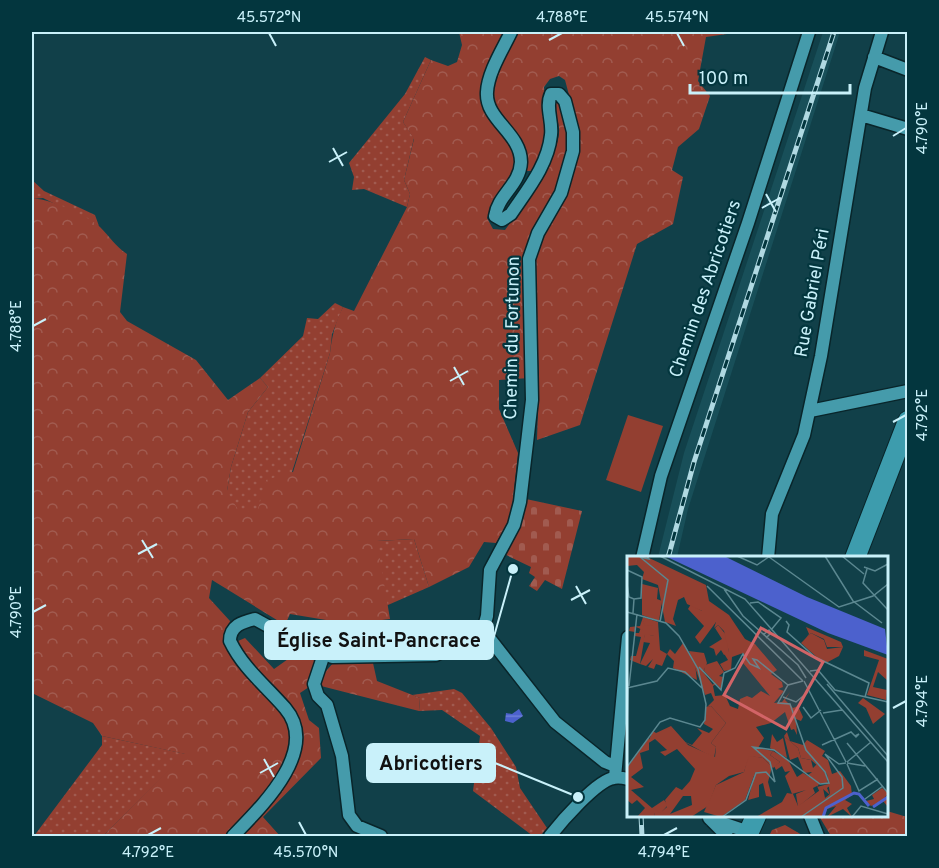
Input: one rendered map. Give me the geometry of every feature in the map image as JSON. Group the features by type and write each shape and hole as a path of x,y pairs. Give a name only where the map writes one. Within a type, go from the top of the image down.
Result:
{"main road":[{"path":"856,556 908,421"}],"street":[{"name":"Chemin du Fortunon","path":"483,630 487,616 490,570 514,525 525,466 532,400 529,259 538,233 561,193 573,151 573,132 565,101 559,94 551,94 548,102 552,127 546,157 511,214 502,220 495,216 498,206 519,176 521,156 515,141 490,108 487,92 512,32"},
{"name":"Chemin des Abricotiers","path":"642,556 661,476 748,223 809,32"},
{"name":"Rue Gabriel Péri","path":"768,556 772,514 804,435 810,411 861,115 882,32"},
{"path":"874,57 908,70"},
{"path":"861,115 908,129"},
{"path":"810,411 908,392"},
{"path":"233,837 279,782 290,765 296,748 295,728 286,710 238,658 230,641 234,628 242,622 255,619 324,654 387,657 436,655 483,630 555,722 615,772 627,778"},
{"path":"550,837 615,772 627,647"},
{"path":"324,654 323,664 314,684 318,696 327,705 342,756 349,815 357,826 381,837"},
{"path":"708,817 751,828"},
{"path":"708,817 727,837"},
{"path":"812,820 818,837"}],"shaded area":[{"path":"823,32 840,32 688,509 677,556 658,556 684,453"}],"green space":[{"path":"459,32 506,32 482,88 507,132 515,156 512,178 487,218 493,229 505,230 530,195 554,152 559,128 552,105 555,101 559,103 568,137 568,156 549,205 529,240 529,378 499,380 499,409 518,453 511,517 496,543 484,542 469,567 429,587 414,539 377,541 390,619 350,624 290,614 285,625 212,580 209,598 230,621 226,638 272,695 287,719 290,728 290,743 287,758 271,787 228,836 103,836 185,754 102,736 93,723 32,693 32,199 57,204 86,218 100,227 127,254 120,312 127,321 196,360 228,400 260,378 268,387 248,412 231,467 227,491 240,513 258,509 266,480 293,472 340,313 343,307 354,311 407,207 410,194 404,180 414,139 403,122 431,60 448,66 457,62 462,45"},
{"path":"516,32 728,32 706,37 698,81 710,96 699,129 678,147 672,170 683,177 673,224 637,244 580,425 537,440 539,378 534,265 539,245 573,175 577,134 565,80 559,76 550,79 544,87 547,139 535,171 527,171 525,151 519,137 494,105 492,88"},
{"path":"425,57 431,60 403,122 414,138 404,180 410,194 407,207 364,189 352,190 354,177 349,163 405,94"},
{"path":"32,180 44,191 95,215 99,226 43,198 32,199"},
{"path":"335,303 343,307 332,334 330,353 292,472 377,541 414,539 429,587 388,605 353,616 216,556 231,467 248,412 268,387 260,378 303,336 307,318 318,319"},
{"path":"628,415 663,426 641,492 606,480"},
{"path":"526,499 582,511 562,589 545,580 537,591 529,586 535,577 529,573 531,567 502,553 523,519"},
{"path":"245,638 274,669 298,652 315,661 309,687 300,693 309,720 319,728 321,758 263,817 280,836 241,836 274,799 294,768 301,752 303,737 301,723 288,703 245,659 238,646 238,641"},
{"path":"333,663 373,663 377,681 420,698 419,711 321,686 321,677"},
{"path":"454,689 462,693 491,728 516,767 520,788 547,828 540,836 533,836 473,791 480,736 442,710 419,711 420,698 412,695"},
{"path":"102,736 186,754 103,836 34,836 102,745"},
{"path":"888,811 907,817 907,836 831,836 820,817 888,817"},
{"path":"785,825 802,836 769,836 772,830"}],"water":[{"path":"519,709 523,716 513,723 505,721 506,713 512,714"}],"railway":[{"path":"669,556 694,462 834,32"},
{"path":"641,817 642,836"}],"place":[{"name":"Église Saint-Pancrace","path":"513,569"},
{"name":"Abricotiers","path":"578,797"}]}
